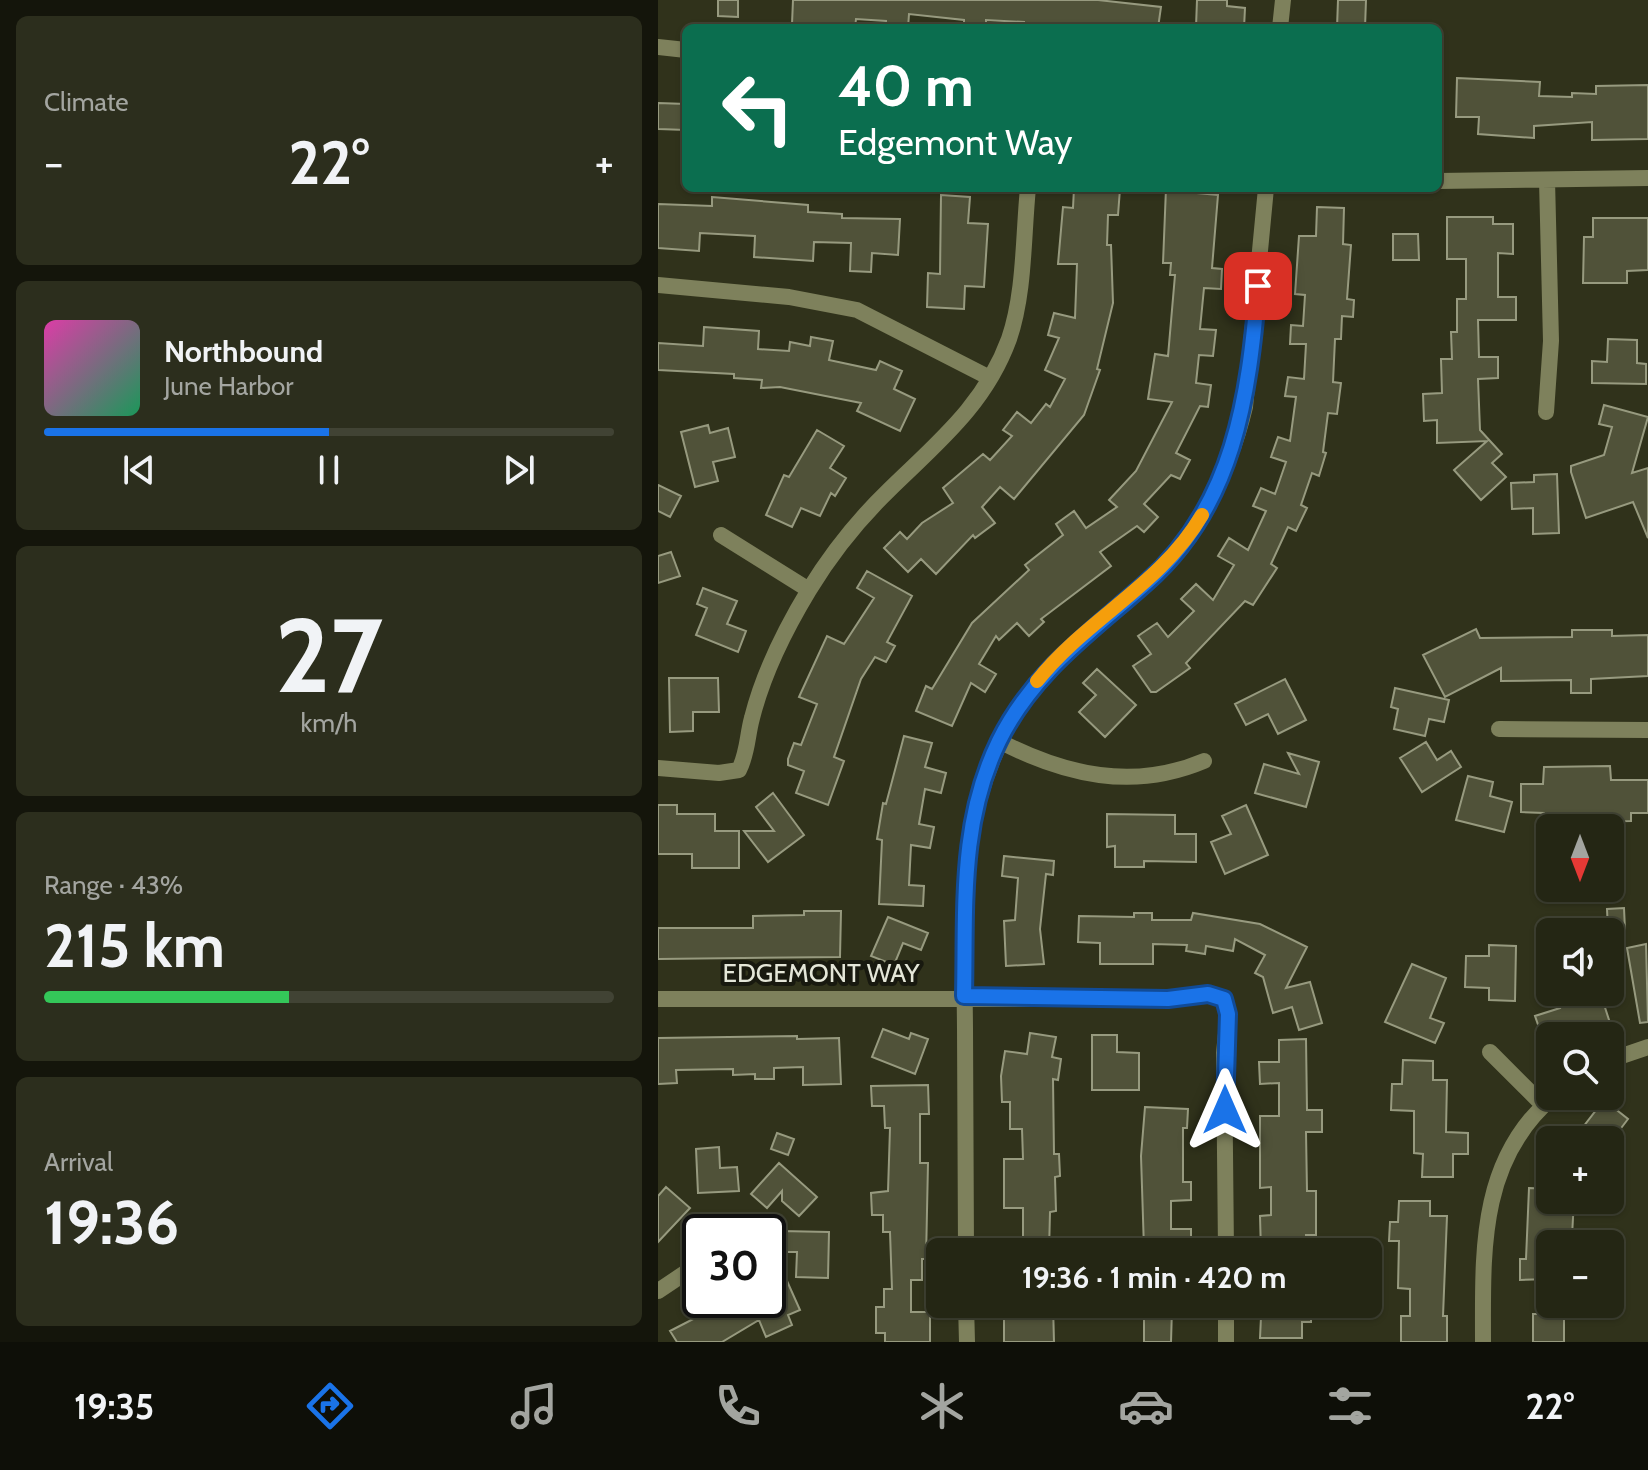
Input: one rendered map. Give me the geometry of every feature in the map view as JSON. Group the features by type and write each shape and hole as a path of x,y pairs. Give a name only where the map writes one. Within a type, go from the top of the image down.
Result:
{"street":[{"path":"1280,24 1283,0"},
{"path":"658,47 682,50"},
{"path":"1442,181 1648,178"},
{"path":"1546,412 1551,341 1547,180"},
{"path":"658,768 719,773 739,770 747,754 752,718 768,674 809,590 838,549 887,492 963,420 990,378 1009,337 1015,311 1028,192"},
{"path":"966,1238 964,996 968,842 978,798 999,741 1046,670 1170,559 1214,493 1228,464 1245,407 1266,192"},
{"path":"658,285 789,297 857,310 990,378"},
{"path":"721,535 809,590"},
{"path":"1499,729 1648,730"},
{"path":"999,741 1049,764 1088,776 1163,774 1204,761"},
{"name":"EDGEMONT WAY","path":"658,999 964,996 1168,999 1208,994 1224,999 1228,1014 1224,1053 1226,1238"},
{"path":"1624,1055 1648,1047"},
{"path":"1490,1052 1536,1090"},
{"path":"1483,1342 1483,1246 1492,1191 1502,1163 1522,1129 1539,1110"},
{"path":"658,1291 682,1275"},
{"path":"966,1318 967,1342"},
{"path":"1226,1318 1226,1342"}],"building":[{"path":"718,0 738,0 738,17 718,16"},
{"path":"793,0 1098,0 1161,7 1159,24 1024,24 986,20 986,24 964,24 964,20 909,14 908,24 856,19 855,24 792,24"},
{"path":"1197,0 1227,0 1227,6 1245,8 1244,24 1196,24"},
{"path":"1338,0 1366,0 1365,24 1337,24"},
{"path":"1457,78 1540,82 1539,96 1572,97 1572,93 1596,94 1596,86 1648,85 1648,139 1592,140 1592,122 1534,126 1534,138 1478,134 1479,117 1456,117"},
{"path":"658,103 682,104 682,130 658,129"},
{"path":"1074,192 1120,192 1118,215 1108,215 1107,245 1111,245 1113,303 1097,369 1100,370 1084,415 1014,499 1000,487 982,507 995,523 975,538 973,535 936,574 921,559 908,572 884,548 900,532 907,539 922,523 953,503 943,488 983,454 990,460 1012,436 1003,430 1017,412 1031,423 1046,404 1050,407 1065,379 1045,370 1059,338 1048,335 1054,313 1075,318 1077,264 1058,264 1063,207 1073,208"},
{"path":"1166,192 1218,195 1212,268 1222,269 1221,289 1204,288 1200,329 1216,330 1213,356 1199,355 1196,383 1211,385 1208,407 1200,406 1176,453 1190,460 1180,479 1171,475 1144,504 1158,517 1144,532 1137,526 1100,552 1111,566 1041,619 1044,622 1029,636 1017,623 999,640 996,636 979,664 996,674 985,692 971,683 952,726 916,711 926,686 932,689 972,623 1029,570 1025,565 1063,535 1056,524 1074,511 1086,528 1117,507 1109,500 1136,471 1172,402 1148,399 1155,354 1168,356 1175,275 1170,275 1171,263 1163,263"},
{"path":"941,195 970,197 968,223 988,224 984,287 965,286 964,309 927,307 928,273 940,274"},
{"path":"712,197 808,205 808,212 842,214 842,218 900,219 898,255 872,253 871,272 850,271 851,243 814,242 813,261 754,257 755,236 700,233 699,251 658,248 658,204 712,206"},
{"path":"1317,207 1344,208 1343,244 1351,245 1347,299 1354,300 1353,317 1342,316 1341,339 1335,339 1333,382 1341,383 1337,414 1328,413 1323,452 1326,453 1319,476 1312,473 1301,505 1307,508 1296,531 1288,527 1271,564 1277,568 1253,605 1245,601 1186,663 1190,668 1156,692 1151,692 1133,666 1151,654 1138,636 1157,623 1168,637 1194,611 1181,599 1196,584 1213,600 1234,565 1218,556 1229,538 1248,550 1266,511 1253,506 1261,488 1275,494 1286,462 1271,457 1278,437 1290,441 1296,397 1285,396 1288,377 1304,379 1306,344 1290,344 1291,325 1303,326 1305,295 1295,294 1299,236 1316,236"},
{"path":"1447,217 1493,217 1493,224 1513,224 1513,254 1498,253 1498,297 1516,297 1516,320 1478,320 1479,357 1498,357 1498,378 1478,379 1480,430 1502,454 1492,463 1506,477 1481,500 1454,470 1487,441 1437,443 1437,420 1424,421 1423,394 1442,393 1441,359 1452,359 1451,332 1457,332 1457,299 1466,299 1466,259 1447,259"},
{"path":"1593,218 1648,218 1648,270 1627,271 1627,283 1583,283 1584,237 1593,237"},
{"path":"1393,234 1418,234 1419,260 1393,260"},
{"path":"704,327 759,331 758,349 789,351 790,342 810,346 811,337 833,341 829,360 876,370 880,361 902,371 894,389 915,399 900,431 857,411 861,403 780,387 761,388 762,380 734,378 734,374 658,370 658,343 703,346"},
{"path":"1608,339 1637,340 1637,363 1646,364 1646,384 1592,383 1592,361 1607,362"},
{"path":"1604,405 1648,417 1632,473 1648,468 1648,538 1633,502 1586,518 1571,466 1604,455 1612,427 1599,424"},
{"path":"708,425 710,433 728,428 735,457 713,462 718,481 695,487 681,432"},
{"path":"817,430 844,446 830,468 846,478 835,496 831,493 820,516 801,508 792,527 766,515 784,475 789,477"},
{"path":"1557,474 1559,533 1533,534 1533,508 1512,509 1511,483 1534,482 1534,475"},
{"path":"658,485 681,496 670,517 658,511"},
{"path":"671,552 680,576 658,583 658,556"},
{"path":"867,571 912,596 887,642 895,646 886,662 875,657 861,679 834,757 844,761 828,805 796,793 804,771 788,765 788,759 794,743 801,745 817,704 799,697 827,636 844,644 874,598 857,588"},
{"path":"703,588 737,601 727,624 746,631 738,652 696,635 707,608 697,604"},
{"path":"1476,629 1480,638 1572,637 1572,630 1612,630 1612,636 1648,635 1648,676 1591,679 1591,693 1571,693 1571,680 1501,681 1501,668 1445,697 1423,655"},
{"path":"1097,669 1136,705 1105,737 1079,712 1096,695 1083,683"},
{"path":"669,678 718,678 719,712 693,712 693,731 670,732"},
{"path":"1285,679 1306,720 1278,734 1268,714 1246,725 1235,704"},
{"path":"1395,688 1449,700 1444,722 1429,719 1425,736 1394,729 1398,709 1391,707"},
{"path":"904,736 932,743 925,767 946,773 941,793 925,789 919,824 934,827 930,848 911,845 909,885 924,886 923,906 879,904 882,840 877,839 883,803 886,804"},
{"path":"1426,742 1437,760 1451,751 1461,767 1422,792 1400,758"},
{"path":"1288,753 1319,762 1306,807 1255,793 1264,764 1299,774"},
{"path":"1610,766 1611,780 1648,780 1648,813 1631,813 1631,821 1624,821 1624,814 1521,812 1521,784 1543,784 1544,767"},
{"path":"1468,776 1493,782 1490,796 1512,802 1504,832 1456,820"},
{"path":"773,793 804,835 768,862 744,831 774,831 756,807"},
{"path":"658,805 677,805 677,814 715,814 715,831 739,831 739,868 692,868 692,854 658,854"},
{"path":"1246,805 1268,855 1225,874 1211,842 1231,834 1222,816"},
{"path":"1107,814 1175,815 1175,834 1196,834 1196,862 1144,861 1144,867 1115,867 1115,846 1107,847"},
{"path":"1004,856 1054,861 1053,875 1046,874 1040,929 1044,964 1006,966 1004,921 1015,920 1018,878 1002,876"},
{"path":"1624,908 1625,930 1624,918 1607,918 1607,909"},
{"path":"804,911 841,911 840,957 658,959 658,928 753,928 753,916 804,915"},
{"path":"1134,913 1152,913 1152,920 1191,920 1193,913 1260,924 1307,947 1286,988 1310,982 1322,1023 1299,1030 1292,1007 1273,1013 1263,977 1255,973 1265,955 1235,939 1233,951 1206,946 1205,954 1186,951 1187,945 1153,944 1153,964 1100,964 1100,943 1078,942 1079,916 1134,917"},
{"path":"888,917 928,933 921,950 903,943 894,965 871,956"},
{"path":"1646,944 1648,1022 1640,1023 1627,948"},
{"path":"1489,945 1516,946 1515,1001 1489,1000 1489,988 1465,987 1466,956 1489,956"},
{"path":"1412,964 1446,978 1430,1018 1444,1023 1435,1043 1385,1022"},
{"path":"1605,1006 1610,1022 1537,1022 1535,1016 1560,1008"},
{"path":"883,1029 909,1039 911,1033 928,1039 915,1074 872,1057"},
{"path":"1030,1033 1056,1037 1052,1057 1061,1059 1058,1080 1053,1079 1054,1154 1059,1154 1060,1176 1055,1177 1056,1211 1050,1212 1049,1238 1023,1238 1023,1208 1004,1208 1004,1159 1023,1159 1022,1129 1010,1129 1010,1102 1002,1102 1001,1076 1005,1051 1027,1054"},
{"path":"1092,1035 1117,1035 1117,1052 1139,1053 1139,1090 1092,1090"},
{"path":"797,1036 797,1039 839,1038 841,1084 803,1085 803,1067 774,1068 774,1079 755,1079 755,1074 733,1075 733,1069 676,1070 677,1083 658,1084 658,1038"},
{"path":"1306,1039 1307,1110 1322,1110 1322,1132 1306,1132 1307,1191 1316,1191 1316,1235 1306,1235 1306,1238 1261,1238 1260,1216 1271,1215 1271,1187 1260,1188 1260,1116 1279,1116 1279,1083 1260,1084 1259,1062 1279,1062 1279,1040"},
{"path":"1403,1060 1433,1061 1433,1080 1447,1080 1446,1132 1468,1133 1468,1154 1453,1154 1453,1177 1422,1177 1423,1154 1414,1153 1414,1111 1391,1110 1392,1084 1402,1084"},
{"path":"928,1085 929,1114 920,1114 920,1163 928,1163 926,1259 922,1259 922,1280 911,1280 911,1312 926,1312 926,1318 930,1318 930,1342 885,1342 885,1333 876,1333 876,1307 884,1307 884,1289 892,1289 890,1232 883,1232 883,1215 872,1215 871,1193 888,1191 890,1128 885,1128 884,1106 872,1106 871,1086"},
{"path":"1145,1107 1188,1109 1187,1128 1183,1128 1183,1182 1191,1182 1191,1200 1171,1201 1171,1229 1191,1229 1191,1238 1144,1238 1141,1156"},
{"path":"1596,1110 1617,1110 1628,1119 1623,1126 1584,1126"},
{"path":"777,1133 794,1139 788,1155 771,1149"},
{"path":"719,1147 720,1168 737,1167 739,1191 698,1193 696,1149"},
{"path":"779,1163 817,1197 799,1216 782,1201 782,1191 767,1208 751,1194"},
{"path":"666,1187 690,1208 658,1242 658,1196"},
{"path":"1529,1188 1536,1188 1536,1214 1573,1214 1572,1230 1536,1230 1536,1279 1520,1280 1520,1259 1526,1259"},
{"path":"1399,1201 1430,1201 1430,1216 1447,1216 1443,1316 1447,1316 1447,1342 1401,1342 1401,1316 1410,1316 1410,1289 1398,1288 1399,1241 1389,1241 1390,1222 1398,1222"},
{"path":"786,1231 829,1232 828,1278 796,1277 797,1252 786,1252"},
{"path":"786,1281 800,1310 788,1315 792,1325 766,1337 759,1320 722,1342 677,1342 670,1331 695,1318 786,1318"},
{"path":"1533,1314 1536,1318 1564,1318 1564,1342 1533,1342"},
{"path":"1004,1318 1053,1318 1054,1342 1004,1342"},
{"path":"1144,1318 1172,1318 1171,1342 1144,1342"},
{"path":"1261,1318 1311,1318 1311,1322 1302,1322 1302,1338 1260,1338"}],"slow traffic":[{"path":"1037,681 1086,631 1149,581 1170,559 1202,515"}],"route":[{"path":"1225,1110 1224,1053 1228,1014 1224,999 1208,994 1168,999 964,996 965,862 971,821 989,766 999,741 1028,693 1065,650 1149,581 1170,559 1199,521 1214,493 1228,464 1245,407 1258,286"}]}
